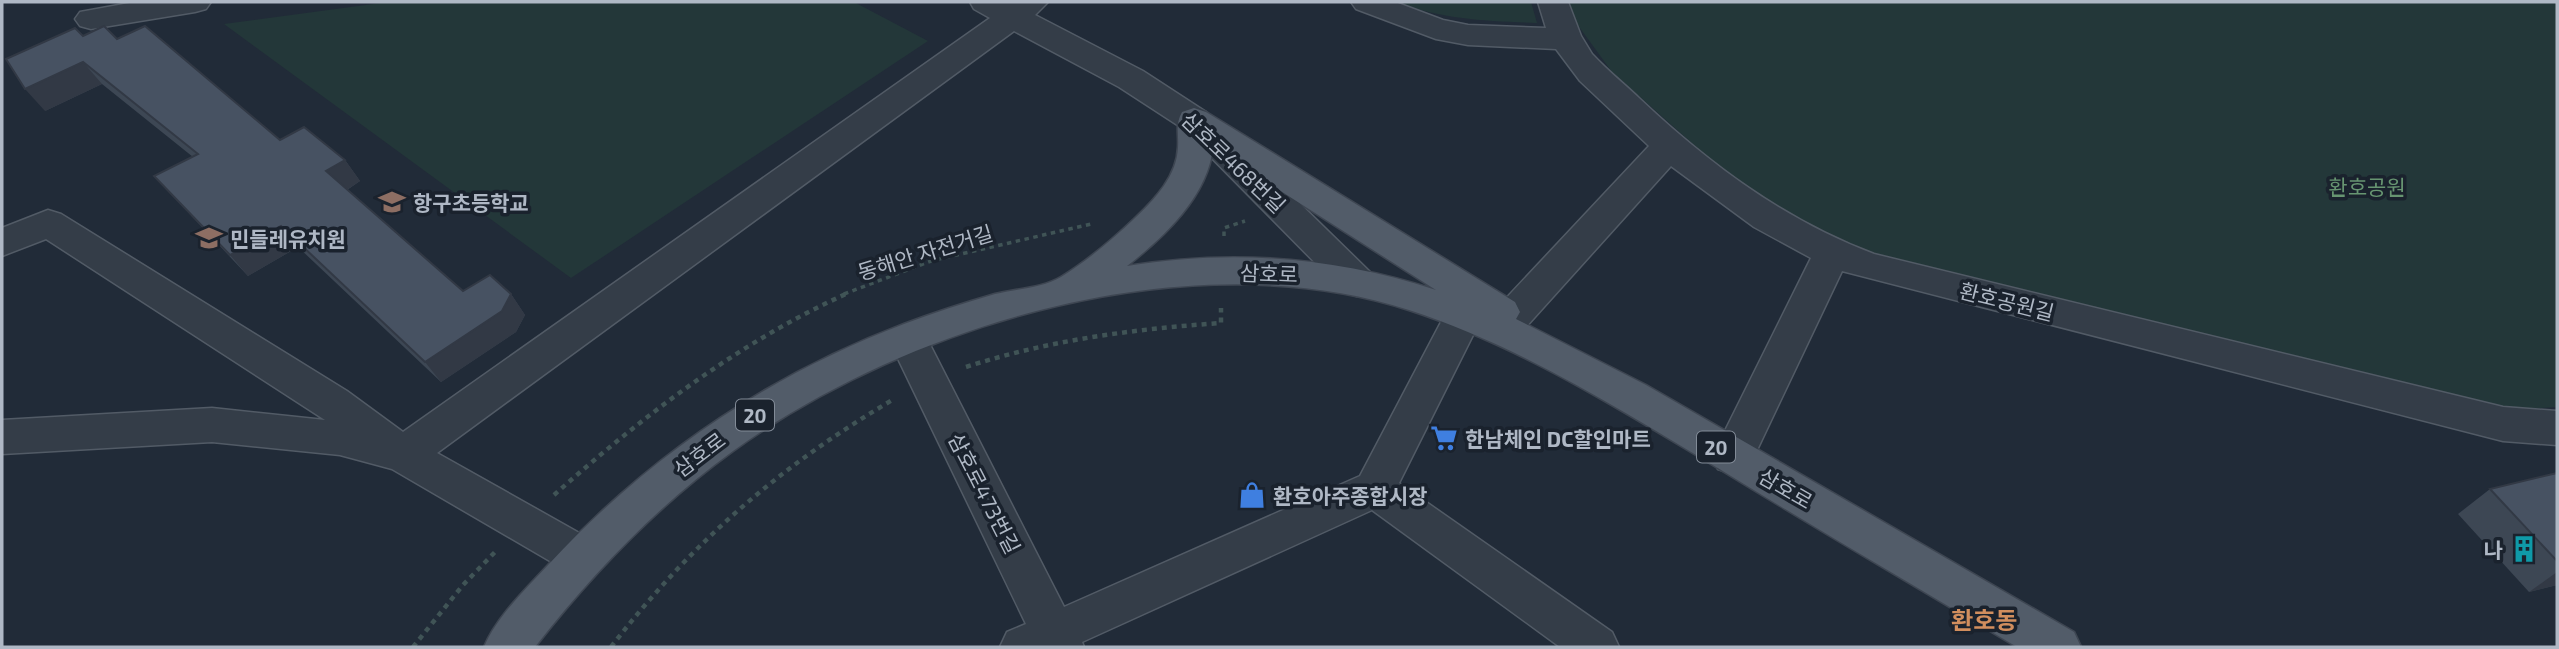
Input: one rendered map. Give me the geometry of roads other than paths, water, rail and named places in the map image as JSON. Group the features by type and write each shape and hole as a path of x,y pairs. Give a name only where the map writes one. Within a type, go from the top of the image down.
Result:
{"main road":[{"path":"1070,290 1136,238 1173,199 1185,181 1195,152 1194,120"},
{"path":"1194,120 1733,457"},
{"name":"삼호로","path":"507,647 582,557 631,509 724,435 776,401 908,340 1010,305 1070,290 1136,279 1240,271 1293,272 1357,282 1464,315 1613,386 2058,647"}],"street":[{"path":"91,19 195,2"},
{"path":"1367,2 1436,29 1468,35 1566,40"},
{"name":"환호공원길","path":"1553,2 1566,40 1579,59 1668,147 1753,210 1831,254 1868,267 2503,424 2557,428"},
{"path":"403,455 1010,6"},
{"name":"삼호로468번길","path":"1010,6 1194,120 1357,282"},
{"path":"1511,318 1668,147"},
{"path":"2,243 48,223 333,403 403,455 582,557"},
{"path":"1733,457 1831,254"},
{"path":"1046,642 1375,489 1464,315"},
{"name":"삼호로473번길","path":"908,340 1046,642"},
{"path":"2,437 40,432 212,425 340,438 403,455"},
{"path":"1375,489 1596,647"}],"place":[{"name":"항구초등학교","path":"392,202"},
{"name":"민들레유치원","path":"209,238"},
{"name":"한남체인 DC할인마트","path":"1444,438"},
{"name":"환호아주종합시장","path":"1252,495"},
{"name":"나","path":"2524,549"}],"district":[{"name":"환호동","path":"1984,619"}],"park label":[{"name":"환호공원","path":"2367,186"}]}
